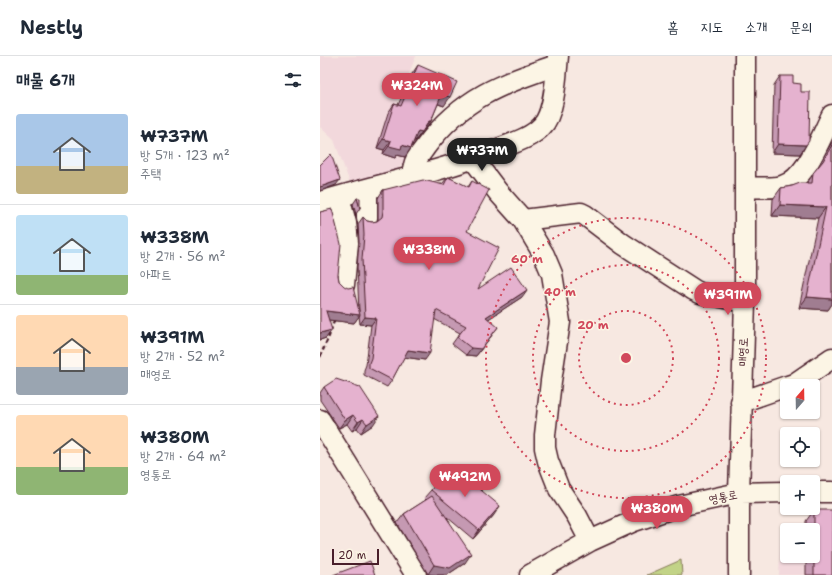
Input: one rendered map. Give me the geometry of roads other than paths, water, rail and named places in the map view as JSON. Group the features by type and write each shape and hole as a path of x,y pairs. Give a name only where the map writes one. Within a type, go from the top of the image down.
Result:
{"street":[{"name":"매영로","path":"739,575 739,493 745,302 745,56"},
{"path":"344,285 348,243 346,224 329,200 473,159 531,134 542,126 549,116 552,108 557,60"},
{"path":"413,176 413,167 415,162 433,137 464,107 489,90 557,60"},
{"path":"745,187 781,186 798,176 816,150 832,115"},
{"path":"473,159 498,192 523,220 544,255 552,274 560,322 544,435 545,448 548,461 559,489 577,516 590,541"},
{"path":"364,190 367,195 367,218"},
{"path":"523,220 581,213 586,215 623,244 694,290 700,293 745,302"},
{"path":"801,379 832,358"},
{"path":"742,402 780,388"},
{"path":"320,420 416,575"},
{"name":"영통로","path":"530,575 590,541 634,521 679,506 739,493 780,492"},
{"path":"820,492 832,492"}]}
